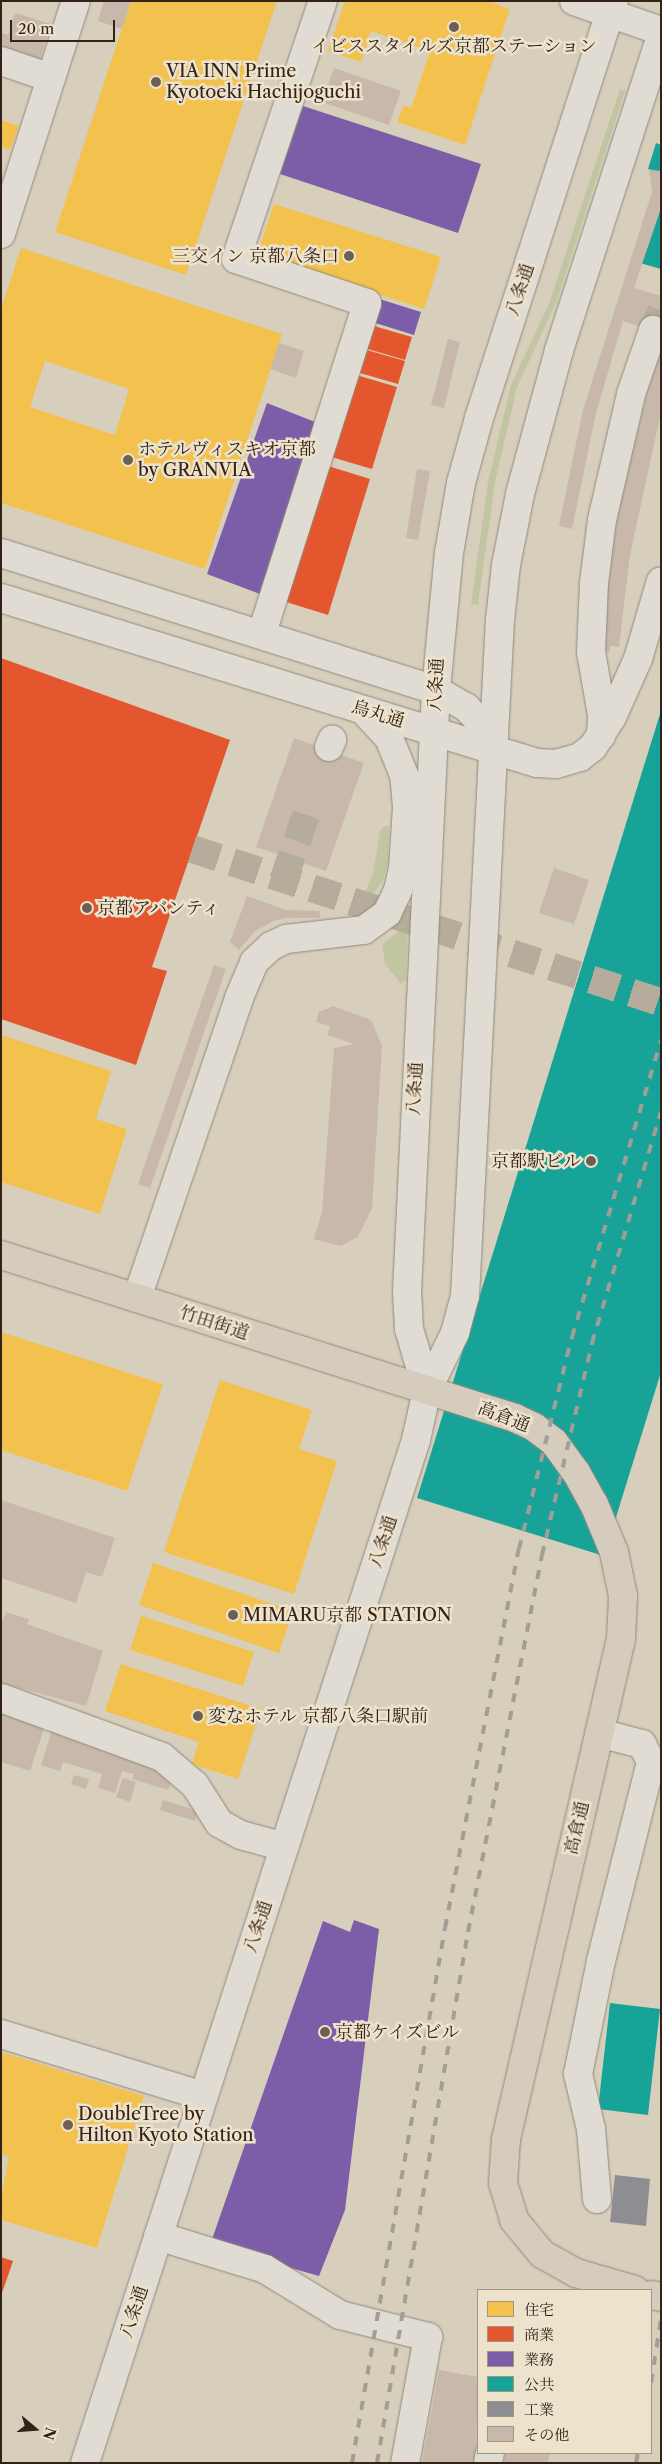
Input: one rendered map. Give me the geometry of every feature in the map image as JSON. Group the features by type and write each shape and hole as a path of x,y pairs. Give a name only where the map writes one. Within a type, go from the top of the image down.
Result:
{"main road":[{"name":"竹田街道","path":"1,1255 426,1390"},
{"name":"高倉通","path":"426,1390 534,1427 554,1442 594,1504 614,1552 623,1596 621,1639 503,2160 508,2201 525,2237 558,2265 604,2282 631,2289"}],"street":[{"path":"1,234 6,204 76,1"},
{"path":"262,633 367,303 236,258 323,1"},
{"path":"574,1 612,7 661,32"},
{"name":"八条通","path":"426,1390 409,1329 406,1292 440,616 461,483 498,356 612,7"},
{"name":"八条通","path":"85,2463 416,1440 426,1390 456,1333 465,1296 500,620 520,494 559,350 661,38"},
{"path":"1,61 51,78"},
{"path":"601,736 602,714 591,652 594,583 602,520 631,394 653,330"},
{"path":"1,553 262,633 436,690 466,708 477,719 488,732 494,750"},
{"name":"烏丸通","path":"1,598 537,763 556,764 580,757 601,736 625,694 661,581"},
{"path":"137,1298 239,998 254,962 271,946 286,939 364,930 386,913 398,890 403,869 407,807 404,775 389,738 362,709"},
{"path":"1,1698 162,1757 195,1785 219,1823 241,1834 284,1847"},
{"path":"597,2199 591,2129 578,2074 601,1961 652,1762 642,1744 599,1733"},
{"path":"1,2034 204,2096"},
{"path":"158,2236 265,2269 340,2315 428,2337 405,2463"}],"green space":[{"path":"620,89 625,91 556,303 517,387 495,482 478,605 471,604 488,482 511,385 550,301"},
{"path":"384,826 389,826 388,863 382,882 368,901 366,890 373,873 380,831"},
{"path":"408,918 406,979 401,984 385,964 382,944 398,932"}],"building: 住宅":[{"path":"131,1 277,1 186,275 55,232"},
{"path":"345,1 488,1 510,9 465,145 397,122 404,105 411,108 430,51 371,31 361,62 328,51"},
{"path":"1,120 19,126 10,150 1,146"},
{"name":"三交イン 京都八条口","path":"274,204 441,257 424,309 257,255"},
{"path":"21,248 282,334 205,569 1,503 1,309","holes":["45,361 129,389 115,435 30,407"]},
{"path":"1,1035 111,1071 96,1119 127,1129 100,1214 1,1182"},
{"path":"1,1332 163,1384 127,1491 1,1450"},
{"path":"220,1380 312,1410 299,1449 337,1461 294,1594 164,1552"},
{"path":"153,1563 293,1611 279,1653 139,1605"},
{"path":"141,1616 254,1652 243,1686 130,1650"},
{"path":"121,1664 261,1709 238,1779 192,1764 199,1742 105,1711"},
{"name":"DoubleTree by Hilton Kyoto Station","path":"1,2052 144,2096 97,2248 1,2220 1,2198 9,2157 1,2154"}],"building: 商業":[{"path":"367,324 412,337 405,360 361,347"},
{"path":"360,348 405,361 398,384 353,371"},
{"path":"353,374 397,387 372,469 328,456"},
{"path":"325,465 370,479 328,615 283,601"},
{"name":"京都アバンティ","path":"1,658 230,740 152,967 167,971 136,1065 1,1019"},
{"path":"1,2257 13,2261 2,2293 1,2293"}],"building: 業務":[{"path":"303,106 481,164 458,233 280,174"},
{"path":"376,298 421,312 414,335 369,321"},
{"path":"267,403 315,422 260,594 207,574"},
{"name":"京都ケイズビル","path":"354,1920 379,1929 345,2210 319,2276 210,2245 323,1921 350,1932"}],"building: 公共":[{"path":"656,143 661,145 661,269 633,261 660,172 648,169"},
{"name":"京都駅ビル","path":"660,714 661,1372 604,1556 417,1498"},
{"path":"610,2003 660,2009 648,2115 598,2109"}],"building: 工業":[{"path":"615,2175 650,2179 646,2226 610,2222"}],"building: その他":[{"path":"104,1 131,1 122,29 98,21"},
{"path":"15,13 51,24 40,60 1,47 1,33 8,35"},
{"path":"334,68 401,91 389,125 322,102"},
{"path":"649,170 661,171 661,208 634,288 661,296 661,333 623,321 596,413 572,529 559,526 583,410 652,192"},
{"path":"448,339 460,342 444,408 431,405"},
{"path":"279,343 304,351 296,378 270,369"},
{"path":"657,355 661,356 661,412 630,555 619,647 610,646 610,652 599,652 612,544 624,481"},
{"path":"417,469 430,471 418,540 406,538"},
{"path":"294,738 364,763 326,871 256,847"},
{"path":"554,868 589,880 574,924 539,913"},
{"path":"247,896 286,910 320,911 320,918 286,918 274,921 255,931 239,950 230,942"},
{"path":"214,965 226,969 150,1188 138,1184"},
{"path":"333,1006 371,1020 382,1046 372,1208 358,1237 340,1246 314,1239 322,1212 334,1048 354,1044 327,1035 330,1026 316,1022 319,1012"},
{"path":"1,1500 115,1538 102,1577 86,1572 76,1603 1,1578"},
{"path":"6,1612 29,1619 27,1624 103,1651 86,1706 1,1683 1,1623"},
{"path":"1,1708 46,1723 30,1771 1,1762"},
{"path":"53,1727 144,1756 172,1778 168,1790 132,1779 134,1774 122,1771 115,1793 98,1788 102,1774 63,1762 60,1771 41,1765"},
{"path":"74,1775 89,1779 86,1789 71,1784"},
{"path":"123,1778 136,1782 130,1802 116,1797"},
{"path":"163,1800 198,1811 195,1821 160,1810"},
{"path":"439,2370 477,2377 476,2463 422,2463"},
{"path":"505,2454 550,2454 548,2463 504,2463"}],"tunnel":[{"path":"653,330 661,311"},
{"path":"283,881 307,812"},
{"path":"192,849 661,1002"}],"railway":[{"path":"352,2463 445,1928 519,1549 572,1337 661,1040"},
{"path":"377,2463 468,1932 542,1555 592,1343 661,1112"},
{"path":"652,2377 661,2319"},
{"path":"636,2463 638,2454"}],"place":[{"name":"イビススタイルズ京都ステーション","path":"454,27"},
{"name":"VIA INN Prime Kyotoeki Hachijoguchi","path":"156,82"},
{"name":"三交イン 京都八条口","path":"349,256"},
{"name":"ホテルヴィスキオ京都 by GRANVIA","path":"128,460"},
{"name":"京都アバンティ","path":"87,908"},
{"name":"京都駅ビル","path":"591,1161"},
{"name":"MIMARU京都 STATION","path":"233,1615"},
{"name":"変なホテル 京都八条口駅前","path":"198,1716"},
{"name":"京都ケイズビル","path":"325,2032"},
{"name":"DoubleTree by Hilton Kyoto Station","path":"68,2125"}]}
